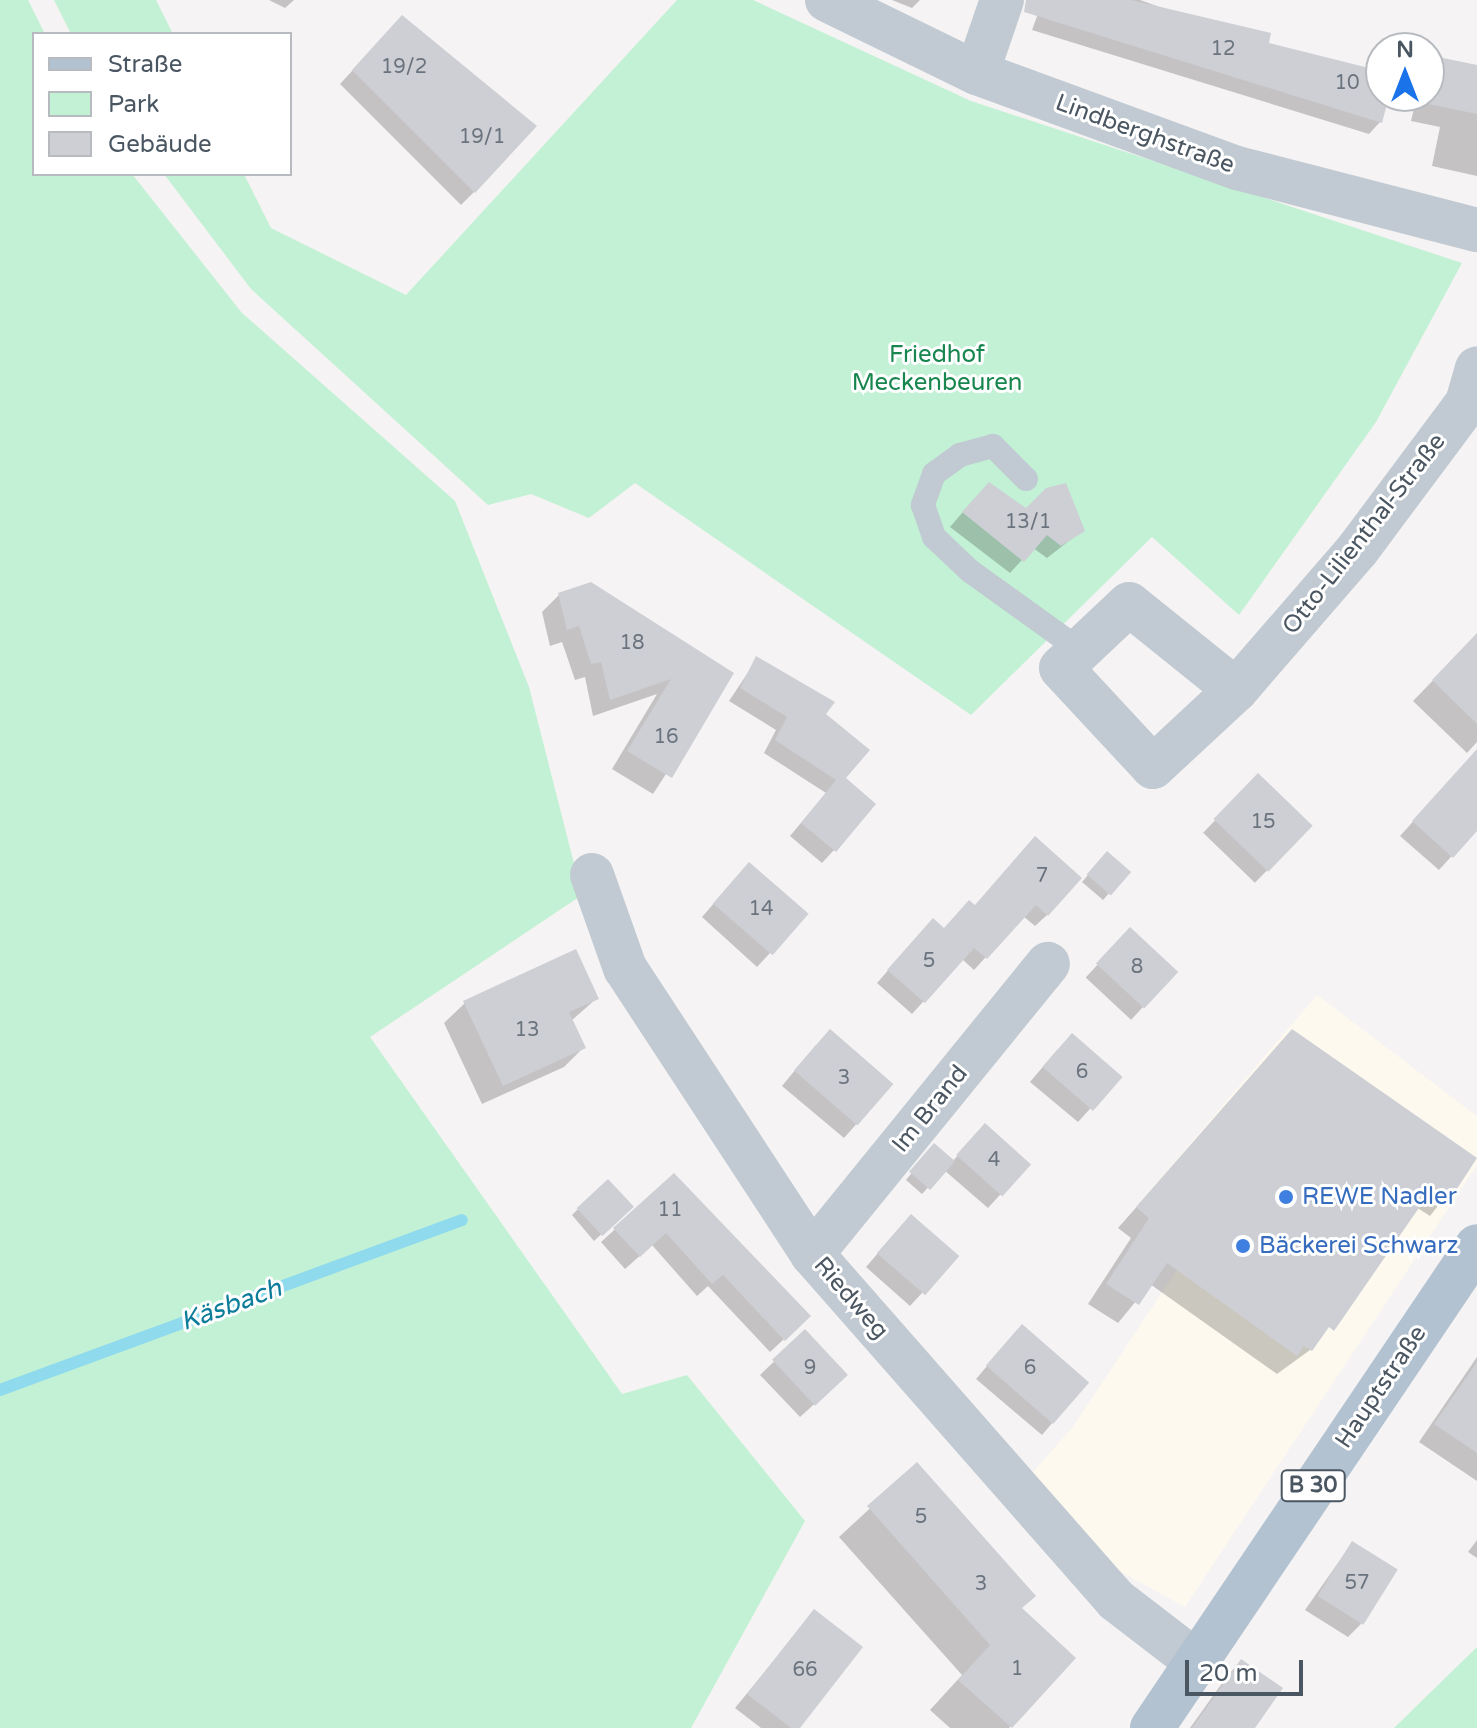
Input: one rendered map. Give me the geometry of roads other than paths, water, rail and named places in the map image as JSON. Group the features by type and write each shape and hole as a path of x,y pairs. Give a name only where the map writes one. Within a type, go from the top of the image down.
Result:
{"main road":[{"name":"Hauptstraße","path":"1152,1728 1194,1660 1477,1246"}],"street":[{"name":"Lindberghstraße","path":"827,0 977,73 1237,168 1477,230"},
{"path":"977,73 1002,0"},
{"name":"Otto-Lilienthal-Straße","path":"1236,690 1129,604 1061,668 1153,767 1236,690 1358,549 1467,403 1477,368"},
{"name":"Riedweg","path":"592,875 625,968 812,1254 1116,1600 1194,1660"},
{"name":"Im Brand","path":"812,1254 1048,964"}],"lane":[{"path":"1026,479 993,446 960,455 934,474 923,505 934,537 952,554 1080,650"}],"waterway":[{"name":"Käsbach","path":"0,1390 462,1220"}],"place":[{"name":"REWE Nadler","path":"1286,1197"},
{"name":"Bäckerei Schwarz","path":"1243,1246"}],"park label":[{"name":"Friedhof Meckenbeuren","path":"937,369"}]}
